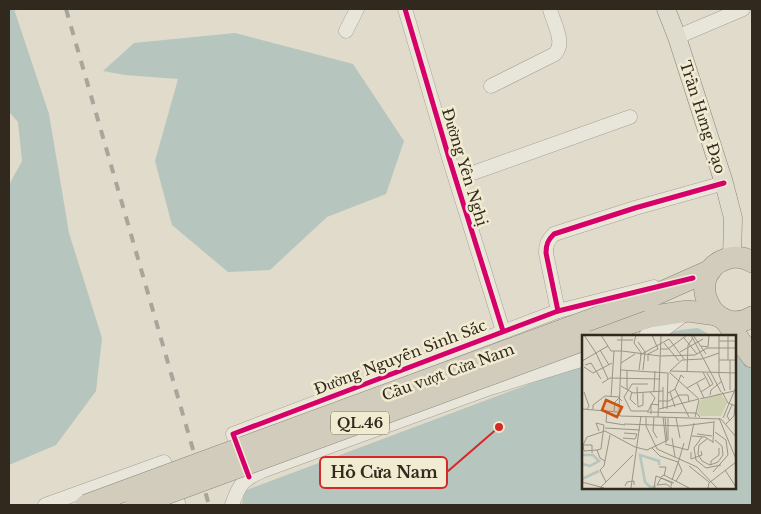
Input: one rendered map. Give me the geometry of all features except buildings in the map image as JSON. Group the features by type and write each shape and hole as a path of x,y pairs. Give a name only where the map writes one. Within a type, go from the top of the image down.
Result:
{"highway":[{"name":"QL.46","path":"645,318 717,264 744,257"},
{"path":"702,274 706,302 734,335"},
{"name":"QL.46","path":"597,335 645,318 688,311 740,321 752,316"},
{"name":"Cầu vượt Cửa Nam","path":"594,335 645,318"},
{"path":"736,337 752,357"},
{"name":"Cầu vượt Cửa Nam","path":"86,505 582,339"},
{"name":"Cầu vượt Cửa Nam","path":"136,505 582,341"}],"main road":[{"name":"Trần Hưng Đạo","path":"666,9 677,37 724,183 744,257"}],"street":[{"path":"346,31 357,9"},
{"name":"Đường Yên Nghị","path":"405,9 503,331"},
{"path":"491,86 555,54 560,49 560,42 550,9"},
{"path":"677,37 743,9"},
{"path":"456,180 630,117"},
{"path":"558,312 546,252 549,239 554,234 724,183"},
{"name":"Đường Nguyễn Sinh Sắc","path":"248,477 233,434 503,331 558,312 702,274"},
{"path":"232,505 238,488 248,477 490,388 582,359"},
{"path":"44,505 164,462 178,503 172,505"}],"shaded area":[{"path":"9,9 14,9 49,114 69,233 102,338 96,391 56,445 9,465 9,185 22,161 18,122 9,112"},
{"path":"235,33 353,64 404,141 386,194 327,217 270,270 228,272 172,225 155,161 178,79 125,75 103,71 134,43"},
{"path":"698,328 710,335 661,335"},
{"path":"736,354 752,366 752,505 242,505 244,491 582,364 582,489 736,489"}],"railway":[{"path":"66,9 209,505"}],"cycle path":[{"path":"405,9 503,331"},
{"path":"558,311 546,253 548,242 554,234 635,208 724,183"},
{"path":"249,477 233,434 558,311 693,278"}],"place":[{"name":"Hồ Cửa Nam","path":"499,427"}]}
